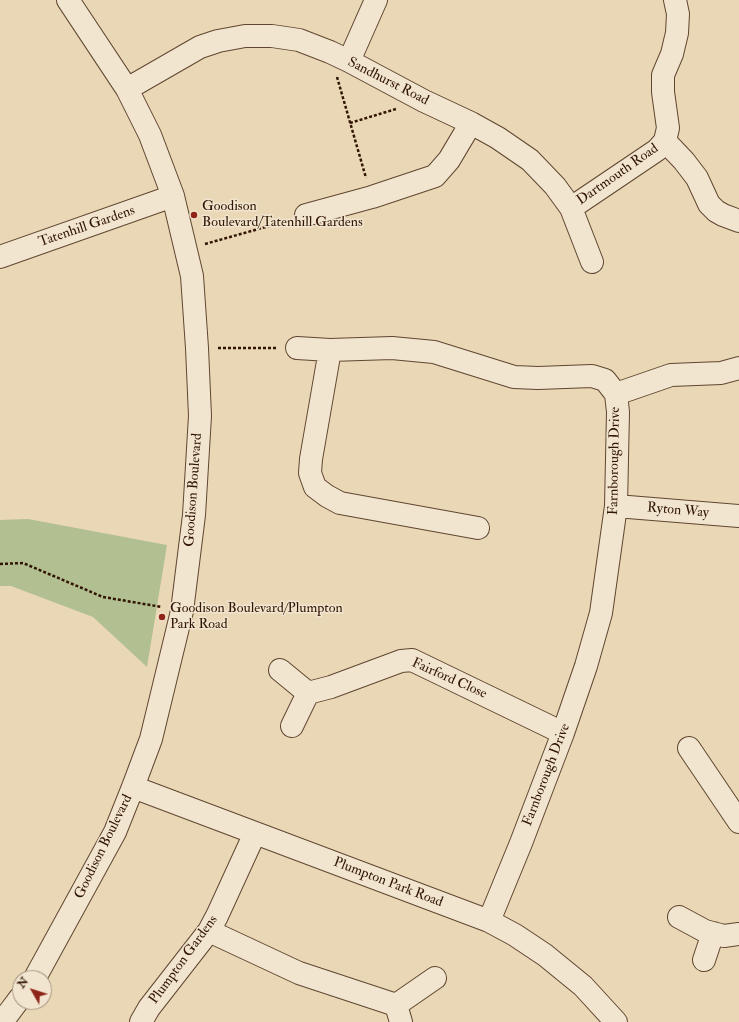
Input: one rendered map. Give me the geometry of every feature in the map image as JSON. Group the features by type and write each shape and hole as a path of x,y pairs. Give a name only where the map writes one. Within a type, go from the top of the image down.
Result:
{"street":[{"name":"Goodison Boulevard","path":"39,970 115,832 134,787 151,739 182,611 194,515 200,416 192,276 173,196 150,135 127,89 68,0"},
{"path":"349,61 376,0"},
{"name":"Dartmouth Road","path":"571,208 657,150 665,141 668,128 663,92 663,75 672,54 677,33 678,14 675,0"},
{"name":"Sandhurst Road","path":"127,89 200,47 218,41 245,36 272,36 299,40 349,61 424,101 471,123 498,138 530,160 555,186 571,208 592,262"},
{"path":"306,215 372,198 435,176 449,160 471,123"},
{"name":"Dartmouth Road","path":"665,141 684,161 697,178 709,204 722,215 739,221"},
{"name":"Tatenhill Gardens","path":"0,257 173,196"},
{"name":"Farnborough Drive","path":"297,348 330,350 392,348 434,352 514,377 538,378 592,376 605,380 616,394 618,412 616,506 601,613 586,666 563,733 522,843 489,921"},
{"path":"330,350 311,459 310,473 315,487 340,503 478,528"},
{"path":"616,394 671,375 721,373 739,368"},
{"name":"Ryton Way","path":"616,506 739,516"},
{"name":"Fairford Close","path":"308,693 331,687 401,661 412,660 563,733"},
{"path":"280,670 308,693 292,726"},
{"path":"690,748 739,822"},
{"name":"Plumpton Park Road","path":"134,787 489,921 515,935 545,955 583,986 616,1022"},
{"name":"Plumpton Gardens","path":"141,1022 149,1008 209,931 255,833"},
{"path":"679,917 705,931 724,936 739,934"},
{"path":"209,931 299,974 398,1013 435,978"},
{"path":"704,960 713,933"},
{"path":"2,1022 12,1009"}],"path":[{"path":"330,52 372,198"},
{"path":"350,123 424,101"},
{"path":"186,249 306,215"},
{"path":"197,348 297,348"},
{"path":"0,564 23,563 103,597 182,611"}],"green space":[{"path":"28,519 167,545 147,667 93,617 11,586 0,586 0,520"}],"place":[{"name":"Goodison Boulevard/Tatenhill Gardens","path":"194,215"},
{"name":"Goodison Boulevard/Plumpton Park Road","path":"162,617"}]}
